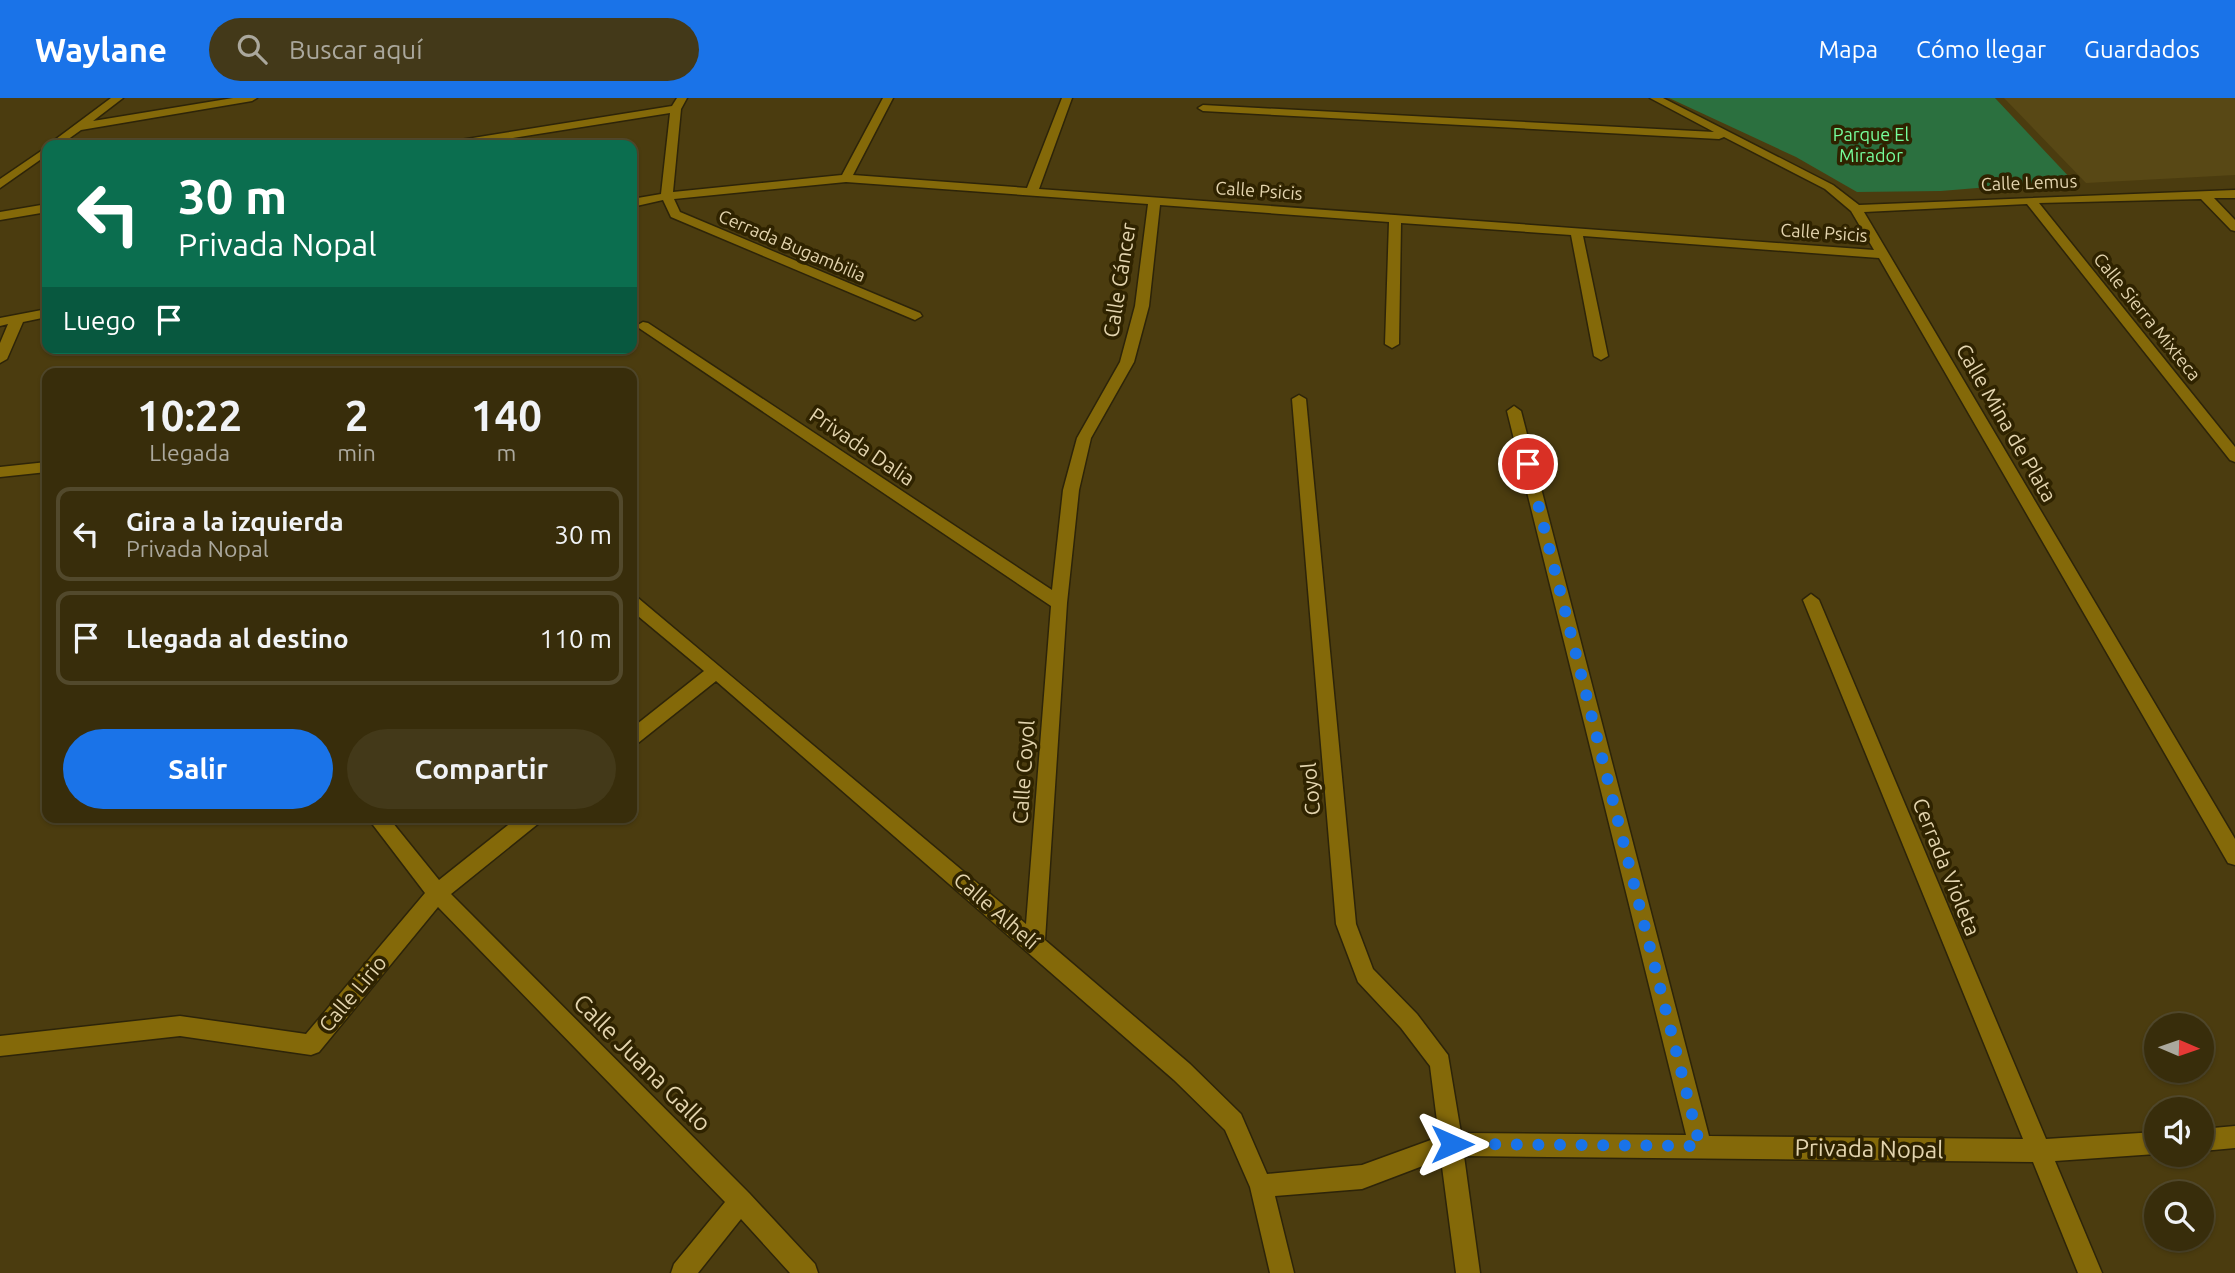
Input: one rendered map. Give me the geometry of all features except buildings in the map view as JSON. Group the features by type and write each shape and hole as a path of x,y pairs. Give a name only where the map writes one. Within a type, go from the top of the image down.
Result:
{"street":[{"path":"60,140 118,98"},
{"path":"79,127 252,98"},
{"path":"846,178 888,98"},
{"path":"1031,193 1067,98"},
{"name":"Calle Mina de Plata","path":"1656,98 1829,187 1856,209 2235,857"},
{"path":"476,140 679,104 667,196"},
{"path":"1203,108 1726,136"},
{"path":"3,179 42,153"},
{"name":"Calle Psicis","path":"637,201 846,178 1884,255"},
{"name":"Calle Lemus","path":"1856,209 2030,200 2235,194"},
{"name":"Cerrada Bugambilia","path":"667,196 675,214 915,316"},
{"path":"2204,196 2235,227"},
{"name":"Calle Sierra Mixteca","path":"2030,200 2235,457"},
{"name":"Calle Cáncer","path":"1059,603 1071,490 1084,438 1127,362 1142,306 1154,202"},
{"path":"0,216 42,209"},
{"path":"1392,344 1395,218"},
{"path":"1576,231 1601,356"},
{"path":"0,322 42,314"},
{"path":"0,359 17,319"},
{"name":"Privada Dalia","path":"642,326 1059,603"},
{"name":"Coyol","path":"1299,399 1346,924 1365,975 1409,1021 1440,1062 1452,1144"},
{"path":"1514,411 1700,1146"},
{"path":"0,472 42,468"},
{"name":"Cerrada Violeta","path":"1811,600 2090,1273"},
{"name":"Calle Coyol","path":"1035,944 1059,603"},
{"name":"Calle Alhelí","path":"637,606 1035,944 1182,1072 1233,1122 1261,1186 1282,1273"},
{"path":"637,733 716,671"},
{"name":"Calle Juana Gallo","path":"381,823 437,893 741,1201 806,1273"},
{"name":"Calle Lirio","path":"0,1046 180,1026 311,1045 437,893 524,823"},
{"path":"2214,1139 2235,1137"},
{"path":"1452,1144 1468,1273"},
{"name":"Privada Nopal","path":"1261,1186 1362,1177 1452,1144 2039,1151 2144,1144"},
{"path":"683,1273 741,1201"}],"shaded area":[{"path":"2004,98 2235,98 2235,175 2086,183"}],"green space":[{"name":"Parque El Mirador","path":"1669,98 1995,98 2072,180 1941,191 1857,192 1796,157"}],"route":[{"path":"1452,1144 1700,1146 1528,464"}]}
